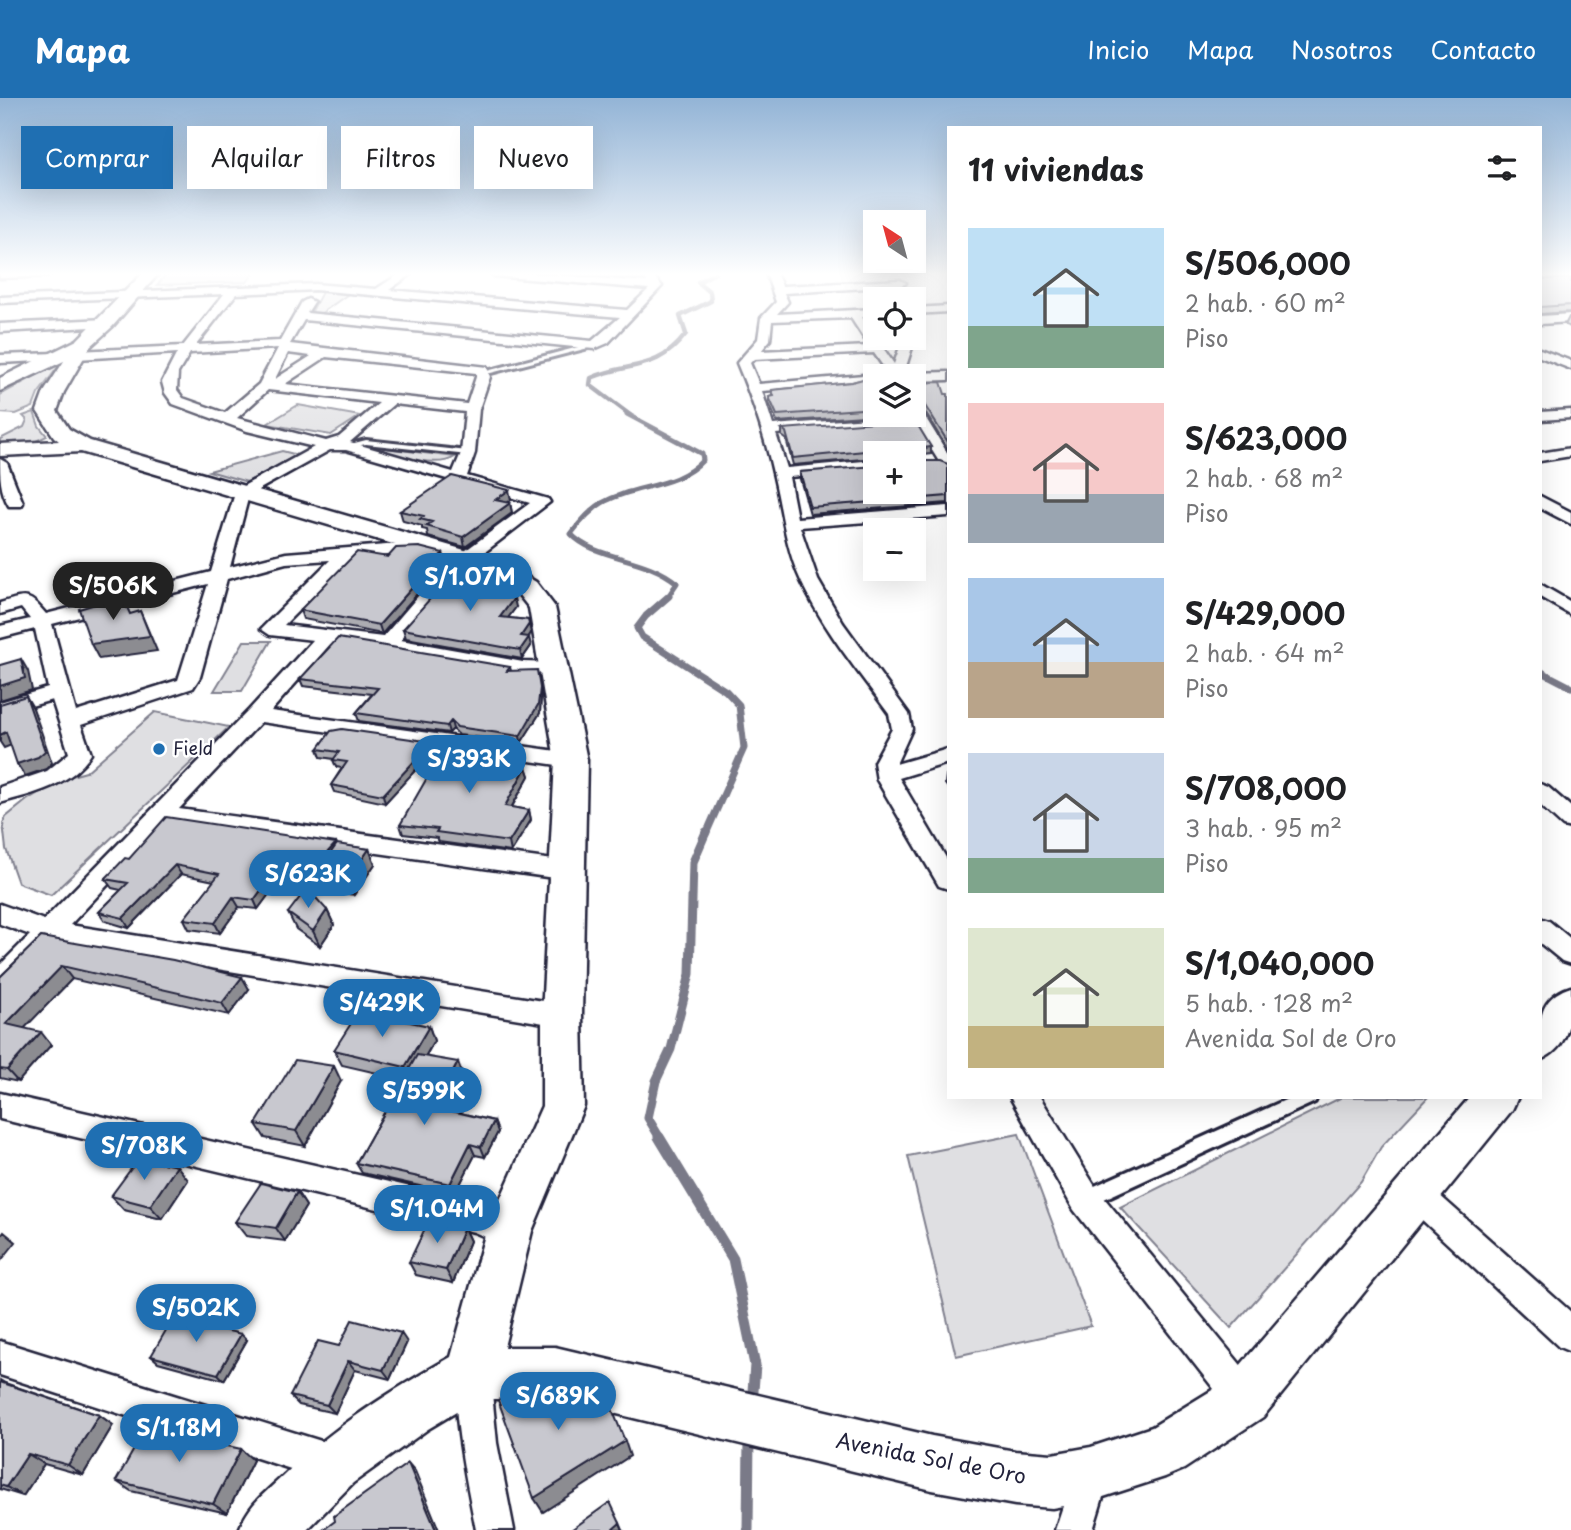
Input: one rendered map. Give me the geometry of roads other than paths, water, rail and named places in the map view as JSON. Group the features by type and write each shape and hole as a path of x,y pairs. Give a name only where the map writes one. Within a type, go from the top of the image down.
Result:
{"street":[{"path":"90,340 80,350 54,392 47,411 61,433 82,446 466,558 503,572 527,588 542,607 571,760 562,1016 563,1106 509,1231 472,1373 479,1443 495,1530"},
{"path":"194,340 170,378 170,391 178,401 188,406 252,428 327,446 347,446 542,502 449,571 388,643"},
{"path":"228,418 265,386 288,340"},
{"path":"284,347 301,340"},
{"path":"461,358 481,340"},
{"path":"544,340 594,345 604,340"},
{"path":"764,340 743,363 754,387 781,473 790,523 809,580 834,624 900,714 902,729 885,762 887,774 947,878"},
{"path":"0,386 56,357 80,350 284,347 324,353 461,358 483,373 472,409 468,453 459,476"},
{"path":"750,355 863,349"},
{"path":"265,386 281,381 324,353"},
{"path":"1542,354 1569,363"},
{"path":"0,359 56,357"},
{"path":"1542,365 1569,363"},
{"path":"926,377 947,376"},
{"path":"754,387 863,379"},
{"path":"265,386 472,409"},
{"path":"68,722 186,684 242,493 327,446 344,440 391,400"},
{"path":"1542,416 1571,414"},
{"path":"766,430 863,420"},
{"path":"924,427 947,462"},
{"path":"15,503 1,464 82,446"},
{"path":"1542,457 1571,452"},
{"path":"926,461 947,462"},
{"path":"781,473 863,466"},
{"path":"1542,502 1571,519"},
{"path":"790,523 947,511"},
{"path":"0,632 286,558 429,547"},
{"path":"347,552 270,629 388,643 523,668 554,669"},
{"path":"1542,590 1571,610"},
{"path":"0,609 25,601 42,621 59,691 80,754 74,763 55,777 0,796"},
{"path":"0,982 256,715 328,635"},
{"path":"0,709 59,691"},
{"path":"256,715 571,760"},
{"path":"887,774 947,756"},
{"path":"1542,794 1571,820"},
{"path":"161,814 568,872"},
{"path":"0,914 48,931 562,1016"},
{"path":"1542,930 1571,954"},
{"path":"1542,1040 1571,1003"},
{"path":"1025,1099 1085,1199 1245,1399"},
{"name":"Avenida Sol de Oro","path":"472,1373 555,1373 932,1464 1052,1481 1091,1474 1165,1450 1245,1399 1495,1099"},
{"path":"0,1106 476,1217 509,1231"},
{"path":"1417,1195 1571,1335"},
{"path":"0,1358 334,1464"},
{"path":"267,1530 334,1464 409,1410 472,1373"},
{"path":"1073,1530 1091,1474"}],"lane":[{"path":"483,373 594,345"},
{"path":"347,446 366,442 468,453"},
{"path":"1085,1199 1305,1099"}],"waterway":[{"path":"630,415 590,385 591,378 653,361 681,340"},
{"path":"627,414 702,454 703,460 680,476 602,503 585,517 571,534 593,549 664,574 677,583 667,597"},
{"path":"667,597 637,628 642,637 726,691 739,705 744,748 706,834"},
{"path":"1542,672 1571,687"},
{"path":"660,1138 648,1118 656,1081 671,1049 690,974 693,862 706,832"},
{"path":"659,1137 733,1259 755,1365 752,1404"},
{"path":"748,1530 749,1437"}],"place":[{"name":"Field","path":"159,749"}]}
